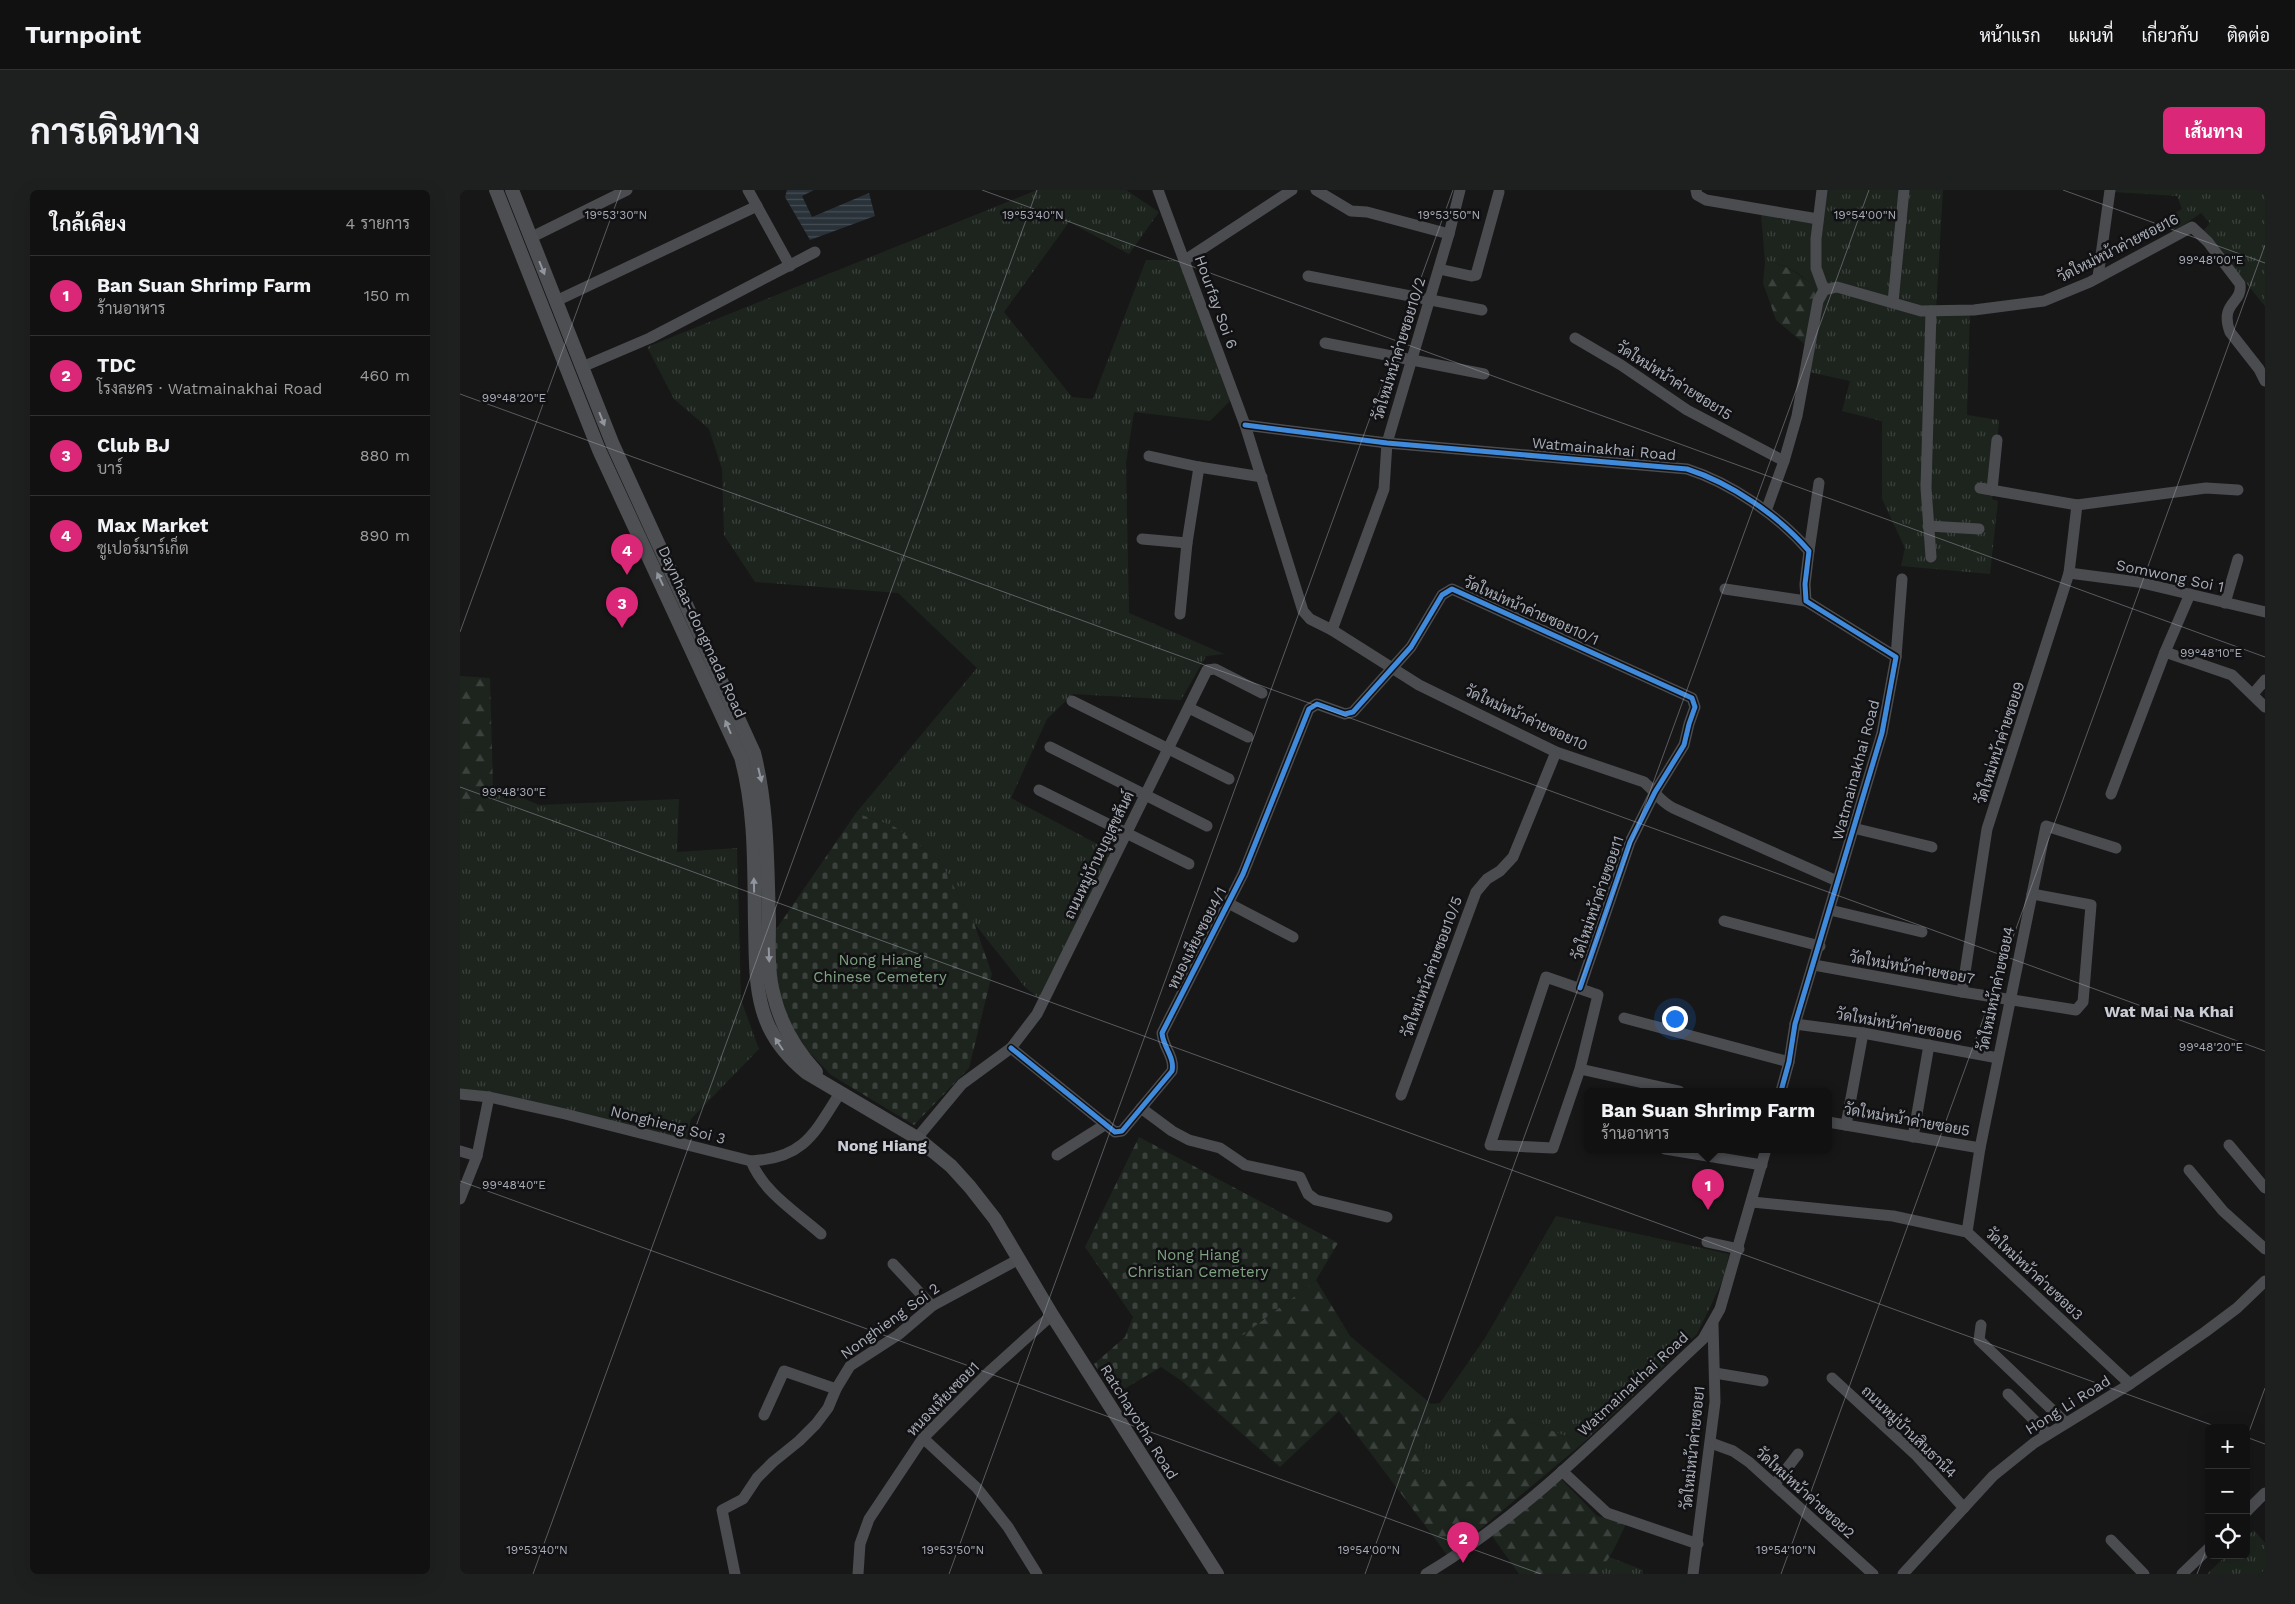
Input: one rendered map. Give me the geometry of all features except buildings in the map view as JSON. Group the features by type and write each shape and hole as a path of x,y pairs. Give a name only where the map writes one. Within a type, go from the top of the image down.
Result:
{"main road":[{"name":"Daynhaa-dongmada Road","path":"496,190 599,450 741,757 748,785 753,827 768,1025 779,1046 792,1061 807,1073 917,1138 951,1166 995,1220 1036,1287"},
{"name":"Daynhaa-dongmada Road","path":"512,190 613,445 754,753 762,782 766,826 764,979"},
{"path":"547,321 558,308"},
{"name":"Ratchayotha Road","path":"1036,1287 1216,1574"}],"street":[{"path":"530,238 627,190"},
{"path":"748,190 790,266"},
{"name":"Hourfay Soi 6","path":"1158,190 1185,260 1262,477 1302,611 1310,619 1332,630"},
{"path":"1185,260 1292,190"},
{"path":"1316,190 1351,211 1367,212 1449,234"},
{"name":"วัดใหม่หน้าค่ายซอย10/2","path":"1332,630 1384,489 1387,443 1430,301 1460,190"},
{"path":"1696,190 1698,195 1706,200 1818,219"},
{"path":"1766,511 1798,416 1818,301 1824,290 1816,268 1818,219 1822,190"},
{"path":"1893,302 1904,190"},
{"path":"2098,277 2110,190"},
{"path":"1439,269 1471,276 1476,275 1499,192"},
{"path":"558,308 757,206"},
{"name":"วัดใหม่หน้าค่ายซอย16","path":"1824,290 1837,287 1921,311 1998,308 2044,301 2098,277 2192,227 2208,242 2240,284 2240,293 2226,314 2230,332 2259,369 2265,381"},
{"path":"582,367 650,338 815,252"},
{"path":"1308,276 1482,310"},
{"path":"1931,311 1926,488 1931,557"},
{"name":"วัดใหม่หน้าค่ายซอย15","path":"1575,338 1622,365 1687,410 1784,461"},
{"path":"1325,343 1484,374"},
{"name":"Watmainakhai Road","path":"1244,425 1387,443 1687,469 1707,476 1766,511 1799,539 1809,551"},
{"path":"1992,490 1997,440"},
{"path":"1149,456 1262,477"},
{"path":"1180,614 1187,544 1200,467"},
{"path":"1806,601 1805,584 1819,483"},
{"path":"1980,488 2077,505 2206,488 2238,490"},
{"name":"วัดใหม่หน้าค่ายซอย9","path":"1962,992 1988,829 2069,573 2077,505"},
{"path":"1928,526 1979,529"},
{"path":"1142,539 1187,544"},
{"path":"2225,603 2238,559"},
{"name":"Somwong Soi 1","path":"2069,573 2138,582 2265,612"},
{"name":"Watmainakhai Road","path":"1782,1088 1796,1024 1882,733 1896,657 1902,580"},
{"name":"วัดใหม่หน้าค่ายซอย10/1","path":"1392,668 1411,647 1442,595 1452,589 1692,698"},
{"path":"1725,589 1806,601 1896,657"},
{"path":"2111,794 2164,652 2190,594"},
{"name":"วัดใหม่หน้าค่ายซอย10","path":"1332,630 1419,684 1556,752 1644,782 1655,792 1659,801 1837,881"},
{"path":"2164,652 2232,675 2265,707"},
{"name":"หนองเหียงซอย4/1","path":"1106,1124 1115,1132 1122,1131 1172,1071 1174,1062 1163,1043 1162,1033 1243,874 1309,709 1317,704 1345,714 1353,712 1392,668"},
{"name":"ถนนหมู่บ้านบุญสุขสันต์","path":"917,1138 962,1084 1011,1048 1037,1014 1207,670 1215,669 1262,693"},
{"path":"2253,694 2265,680"},
{"name":"วัดใหม่หน้าค่ายซอย11","path":"1580,988 1630,842 1655,792 1684,745 1689,724 1696,707 1692,698"},
{"path":"1072,701 1229,779"},
{"path":"1189,708 1248,736"},
{"path":"1050,747 1207,826"},
{"name":"วัดใหม่หน้าค่ายซอย10/5","path":"1401,1094 1476,892 1487,879 1500,871 1513,857 1556,752"},
{"path":"1039,790 1189,864"},
{"name":"วัดใหม่หน้าค่ายซอย4","path":"1967,1232 1980,1148 2009,999 2046,826 2116,848"},
{"path":"1853,828 1932,847"},
{"name":"วัดใหม่หน้าค่ายซอย7","path":"1814,966 2076,1010 2083,1002 2091,905 2032,894"},
{"path":"1228,903 1293,937"},
{"path":"1830,910 1922,932"},
{"path":"1724,921 1820,946"},
{"path":"1546,977 1580,988 1598,995 1580,1069 1553,1148 1490,1146 1546,977"},
{"path":"1624,1018 1789,1062"},
{"name":"วัดใหม่หน้าค่ายซอย6","path":"1796,1024 1863,1033 1998,1058"},
{"path":"1846,1125 1863,1033"},
{"path":"1913,1137 1929,1046"},
{"path":"1011,1048 1106,1124 1058,1155"},
{"path":"1580,1069 1666,1088"},
{"name":"Nonghieng Soi 3","path":"460,1094 489,1097 751,1161 770,1160 802,1146 812,1137 834,1089"},
{"path":"460,1200 477,1156 489,1097"},
{"path":"1141,1108 1172,1131 1189,1140 1220,1148 1245,1166 1300,1177 1308,1194 1316,1200 1387,1217"},
{"name":"วัดใหม่หน้าค่ายซอย5","path":"1832,1123 1980,1148"},
{"path":"2229,1144 2265,1188"},
{"path":"460,1151 477,1156"},
{"path":"1689,1153 1762,1165"},
{"name":"Watmainakhai Road","path":"1426,1574 1448,1561 1526,1504 1703,1339 1720,1309 1739,1249 1765,1153"},
{"path":"751,1161 758,1177 770,1190 822,1234"},
{"path":"2189,1170 2223,1211 2265,1249"},
{"name":"วัดใหม่หน้าค่ายซอย3","path":"1752,1202 1893,1216 1967,1232 2130,1384"},
{"path":"1707,1242 1739,1249"},
{"name":"Nonghieng Soi 2","path":"735,1574 722,1510 743,1499 757,1478 816,1424 828,1408 836,1389 850,1366 898,1334 932,1306 1019,1259"},
{"path":"893,1264 932,1306"},
{"name":"Hong Li Road","path":"1903,1574 1993,1476 2048,1434 2130,1384 2238,1308 2265,1281"},
{"name":"หนองเหียงซอย1","path":"858,1574 860,1544 869,1519 923,1438 991,1370 1052,1314"},
{"name":"วัดใหม่หน้าค่ายซอย1","path":"1693,1574 1711,1443 1715,1373 1713,1324"},
{"path":"1981,1326 1979,1340 2066,1423"},
{"path":"764,1415 784,1371 836,1389"},
{"path":"1715,1373 1763,1381"},
{"name":"ถนนหมู่บ้านสินธานี4","path":"1832,1378 1917,1456 1964,1508"},
{"path":"2008,1394 2048,1434"},
{"path":"923,1438 977,1488 1008,1527 1037,1574"},
{"name":"วัดใหม่หน้าค่ายซอย2","path":"1711,1443 1733,1451 1775,1484 1873,1574"},
{"path":"1775,1484 1798,1454"},
{"path":"1562,1471 1607,1513 1698,1544"},
{"path":"2250,1508 2265,1494"},
{"path":"2111,1540 2144,1574"},
{"path":"2182,1574 2205,1552"}],"green space":[{"path":"1037,190 1126,190 1159,212 1129,254 1069,222 1004,312 1072,397 1093,399 1146,260 1185,260 1234,397 1210,421 1134,412 1126,463 1129,613 1224,654 1206,656 1181,700 1073,694 1047,719 1011,798 1116,854 1043,1002 1025,987 974,923 939,860 895,827 856,813 977,668 898,593 755,582 724,535 722,469 709,429 674,399 647,347"},
{"path":"1822,190 1943,190 1936,311 1970,310 1967,415 1999,420 1992,499 1998,501 1990,574 1901,566 1905,548 1882,499 1882,421 1842,411 1850,381 1809,372 1814,286 1792,270 1779,264 1765,262 1761,214 1818,219"},
{"path":"2113,190 2265,190 2265,306 2203,231 2210,223 2201,213 2172,233 2170,216 2182,209 2177,196 2113,192"},
{"path":"1765,262 1790,269 1824,290 1806,345 1776,320 1763,283"},
{"path":"460,676 490,678 493,788 491,813 460,812"},
{"path":"492,795 515,795 539,805 679,799 677,852 737,848 741,1000 759,1049 691,1119 686,1144 460,1094 460,812 491,813"},
{"name":"Nong Hiang Chinese Cemetery","path":"856,813 895,827 939,860 974,923 992,974 969,1068 914,1125 831,1075 807,1050 790,1024 776,987 775,931"},
{"name":"Nong Hiang Christian Cemetery","path":"1139,1137 1338,1243 1316,1280 1182,1381 1161,1367 1114,1395 1094,1364 1125,1337 1133,1317 1085,1247"},
{"path":"1556,1216 1729,1254 1724,1278 1697,1334 1583,1443 1517,1417 1483,1424 1492,1473 1459,1487 1420,1471 1431,1404 1440,1403 1485,1338"},
{"path":"1316,1280 1350,1336 1431,1404 1420,1471 1459,1486 1491,1473 1483,1424 1517,1417 1583,1443 1448,1556 1339,1411 1280,1467 1182,1381"},
{"path":"1559,1477 1597,1516 1626,1524 1599,1574 1519,1574 1490,1533"},
{"path":"2254,1530 2265,1543 2265,1574 2207,1574 2223,1559 2250,1559 2250,1534"},
{"path":"1609,1557 1643,1570 1643,1574 1599,1574"}],"shaded area":[{"path":"787,190 814,190 802,196 812,217 869,193 875,216 810,240 785,197"}],"cycle path":[{"path":"1245,425 1387,443 1687,469 1704,475 1737,492 1769,513 1809,551 1805,584 1806,601 1896,657 1882,733 1795,1024 1789,1062 1782,1088"},
{"path":"1011,1048 1115,1132 1122,1131 1172,1071 1172,1061 1162,1033 1243,874 1309,709 1317,704 1345,714 1353,712 1411,647 1442,595 1452,589 1692,698 1695,707 1684,745 1655,792 1630,842 1580,988"}],"place":[{"name":"Max Market","path":"627,575"},
{"name":"Club BJ","path":"622,628"},
{"name":"Ban Suan Shrimp Farm","path":"1708,1210"},
{"name":"TDC","path":"1463,1563"}],"district":[{"name":"Wat Mai Na Khai","path":"2169,1011"},
{"name":"Nong Hiang","path":"882,1145"}]}
